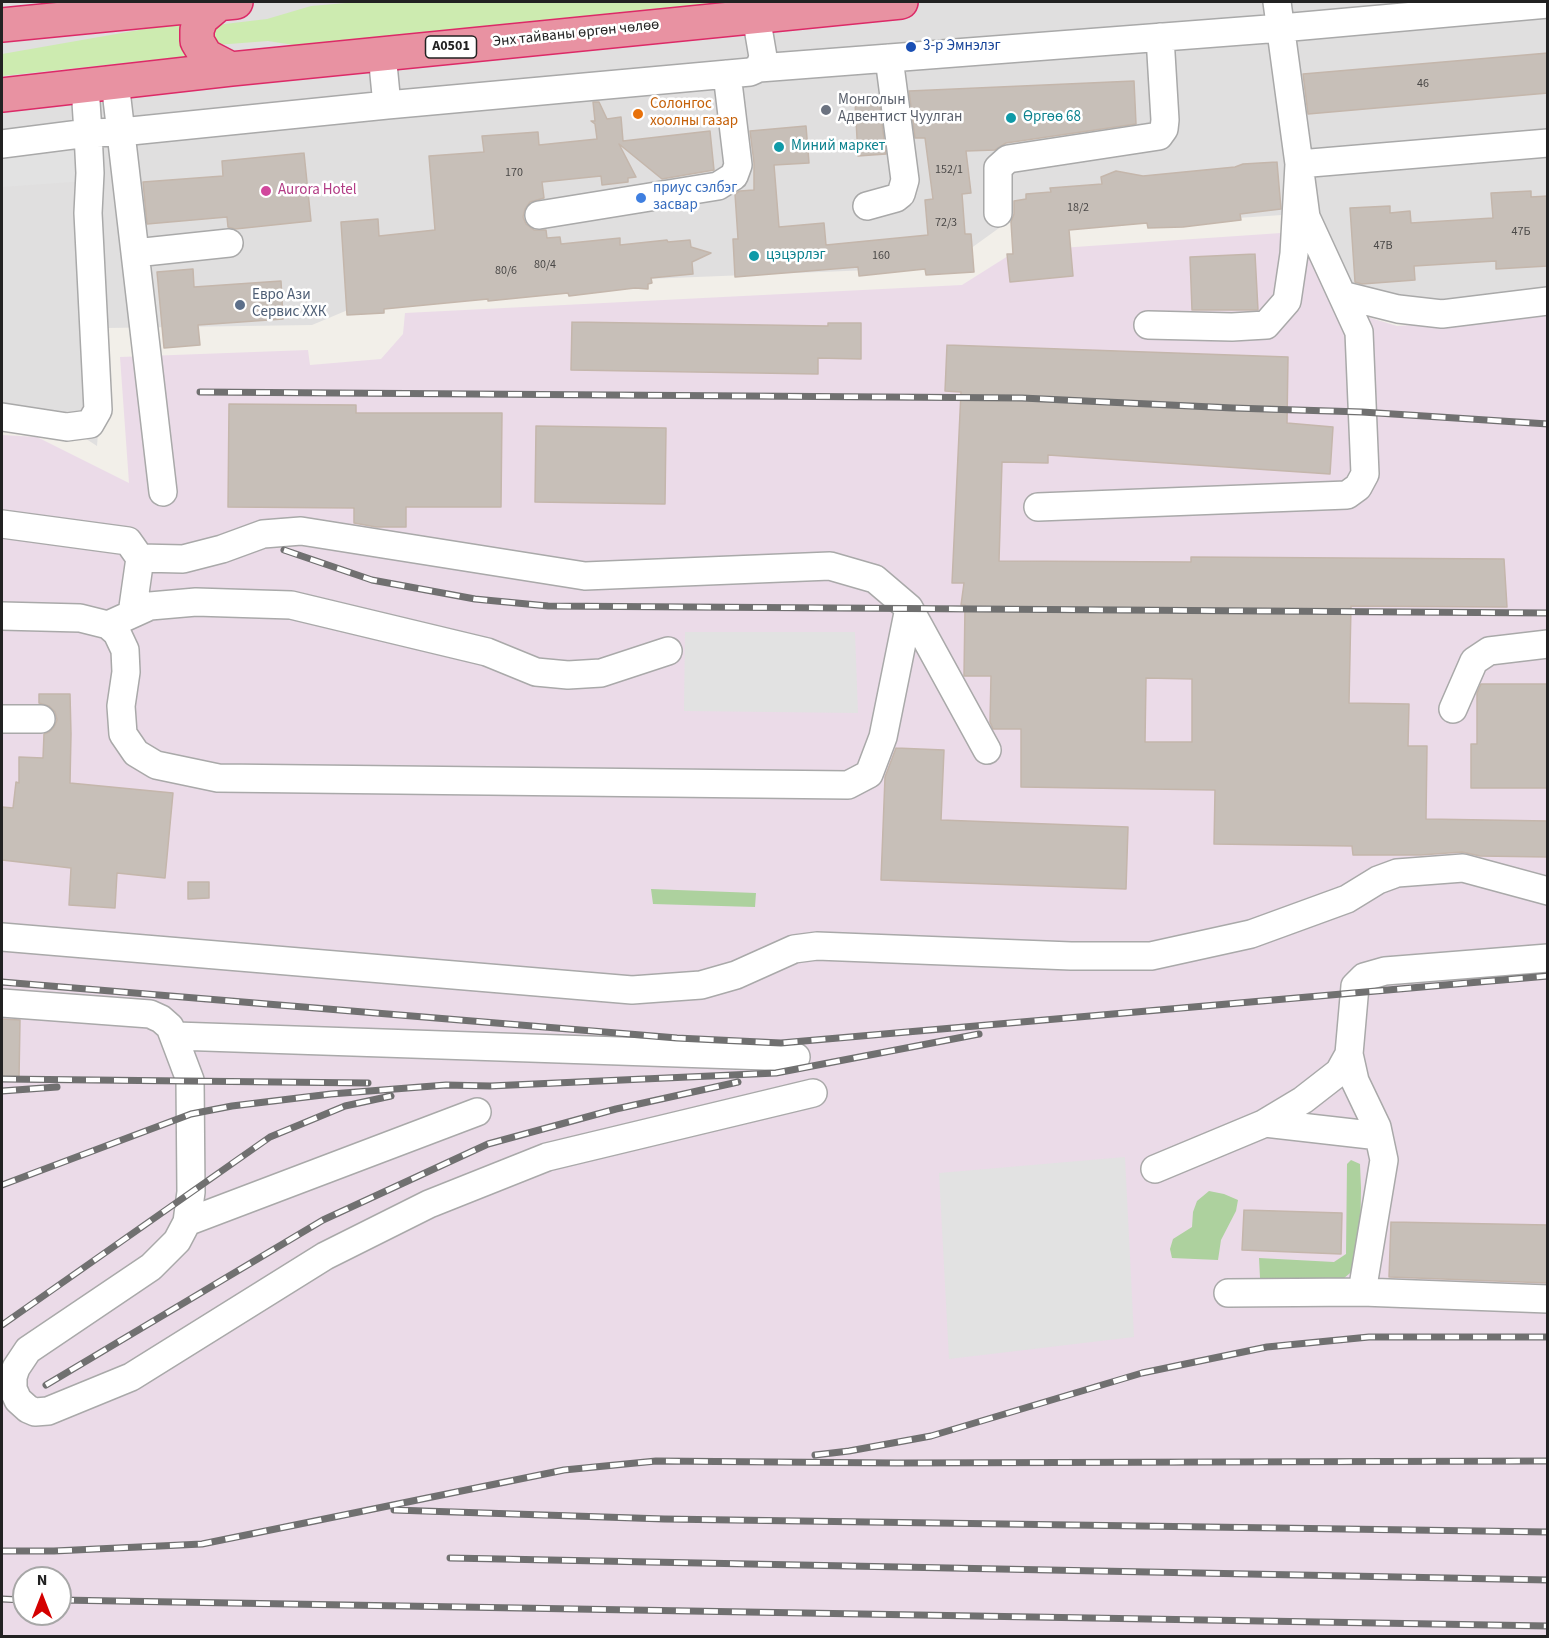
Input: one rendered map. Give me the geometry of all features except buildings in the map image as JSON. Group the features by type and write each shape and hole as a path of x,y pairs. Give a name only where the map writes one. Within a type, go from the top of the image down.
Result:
{"highway":[{"path":"2,25 228,2"},
{"path":"228,2 201,19 196,30 198,41 207,56 231,69"},
{"name":"Энх тайваны өргөн чөлөө","path":"2,95 231,69 901,2"}],"street":[{"path":"2,144 88,133 121,132 750,72 759,68 1160,37 1279,15 1548,4"},
{"path":"1038,507 1347,495 1358,487 1365,474 1359,332 1306,217 1279,15"},
{"path":"756,16 763,57 759,68"},
{"path":"998,213 998,168 1008,159 1159,136 1164,129 1165,120 1160,37"},
{"path":"382,54 387,105"},
{"path":"867,206 896,198 901,194 905,180 889,58"},
{"path":"539,215 718,186 734,177 738,165 727,74"},
{"path":"100,84 121,132 163,492"},
{"path":"2,417 67,427 90,424 98,410 88,213 90,173 88,133 100,84"},
{"path":"1299,164 1548,142"},
{"path":"1148,325 1232,327 1266,325 1287,301 1294,254 1299,164"},
{"path":"135,253 229,243"},
{"path":"1342,295 1398,309 1442,314 1548,301"},
{"path":"2,524 128,541 140,558"},
{"path":"140,558 183,559 222,549 263,534 301,531 585,576 830,566 874,579 909,608 987,750"},
{"path":"140,558 117,633 125,650 126,672 121,706 123,734 136,753 156,765 218,778 848,786 869,774 883,737 909,608"},
{"path":"2,616 120,619 150,606 196,602 291,605 488,652 536,672 568,675 601,673 668,651"},
{"path":"1453,709 1474,661 1490,651 1548,644"},
{"path":"2,719 41,719"},
{"path":"2,937 632,990 701,985 736,975 794,949 817,946 1071,956 1151,956 1251,934 1347,899 1378,880 1397,873 1463,868 1548,891"},
{"path":"1362,1292 1384,1160 1379,1136 1355,1081 1349,1054 1354,986 1364,977 1385,971 1548,958"},
{"path":"2,1003 150,1014 171,1027 190,1080 191,1192 187,1222 177,1241 151,1267 28,1350 16,1368 13,1389 18,1400 35,1412 48,1411 131,1377 325,1256 429,1204 547,1157 813,1093"},
{"path":"176,1036 796,1057"},
{"path":"1155,1169 1265,1123 1303,1100 1339,1072 1349,1054"},
{"path":"187,1222 477,1112"},
{"path":"1265,1123 1379,1136"},
{"path":"1228,1293 1362,1292 1548,1299"}],"shaded area":[{"path":"2,2 1547,2 1547,299 1396,308 1349,294 1297,214 1178,222 1006,223 945,267 398,289 312,325 106,328 97,446 42,410 2,408"},
{"path":"75,127 85,181 2,187 2,135"},
{"path":"1296,232 1338,308 1397,326 1547,316 1547,1636 2,1636 2,435 37,437 129,483 120,357 308,350 310,365 381,359 403,334 405,313 962,285 1016,251"},
{"path":"685,632 855,632 858,713 684,711"},
{"path":"1125,1157 1134,1337 949,1359 939,1173"}],"green space":[{"path":"358,2 752,2 300,46 268,41 216,45 209,33 216,25 267,19 311,6"},
{"path":"182,24 190,56 2,76 2,54"},
{"path":"651,889 756,893 755,907 653,904"},
{"path":"1351,1160 1360,1164 1360,1254 1356,1268 1343,1279 1260,1278 1259,1258 1334,1262 1346,1254 1347,1164"},
{"path":"1209,1191 1238,1200 1236,1211 1221,1240 1218,1260 1172,1258 1170,1249 1173,1239 1192,1227 1193,1212 1197,1201"}],"railway":[{"path":"200,392 1022,398 1362,412 1548,424"},
{"path":"284,550 372,580 475,599 548,606 1548,613"},
{"path":"2,982 677,1038 781,1043 1548,976"},
{"path":"2,1185 191,1114 232,1106 331,1094 446,1085 490,1086 776,1073 979,1034"},
{"path":"2,1079 368,1083"},
{"path":"46,1385 323,1220 488,1144 616,1109 738,1082"},
{"path":"2,1091 57,1087"},
{"path":"2,1325 270,1137 345,1106 391,1096"},
{"path":"815,1455 931,1436 1142,1373 1267,1347 1369,1337 1548,1337"},
{"path":"2,1551 54,1551 202,1544 564,1470 656,1461 897,1463 1548,1461"},
{"path":"394,1510 664,1519 1548,1532"},
{"path":"450,1558 1548,1580"},
{"path":"2,1599 12,1599"},
{"path":"72,1600 1548,1626"}],"place":[{"name":"3-р Эмнэлэг","path":"911,47"},
{"name":"Монголын Адвентист Чуулган","path":"826,110"},
{"name":"Солонгос хоолны газар","path":"638,114"},
{"name":"Өргөө 68","path":"1011,118"},
{"name":"Миний маркет","path":"779,147"},
{"name":"Aurora Hotel","path":"266,191"},
{"name":"приус сэлбэг засвар","path":"641,198"},
{"name":"цэцэрлэг","path":"754,256"},
{"name":"Евро Ази Сервис ХХК","path":"240,305"}]}
